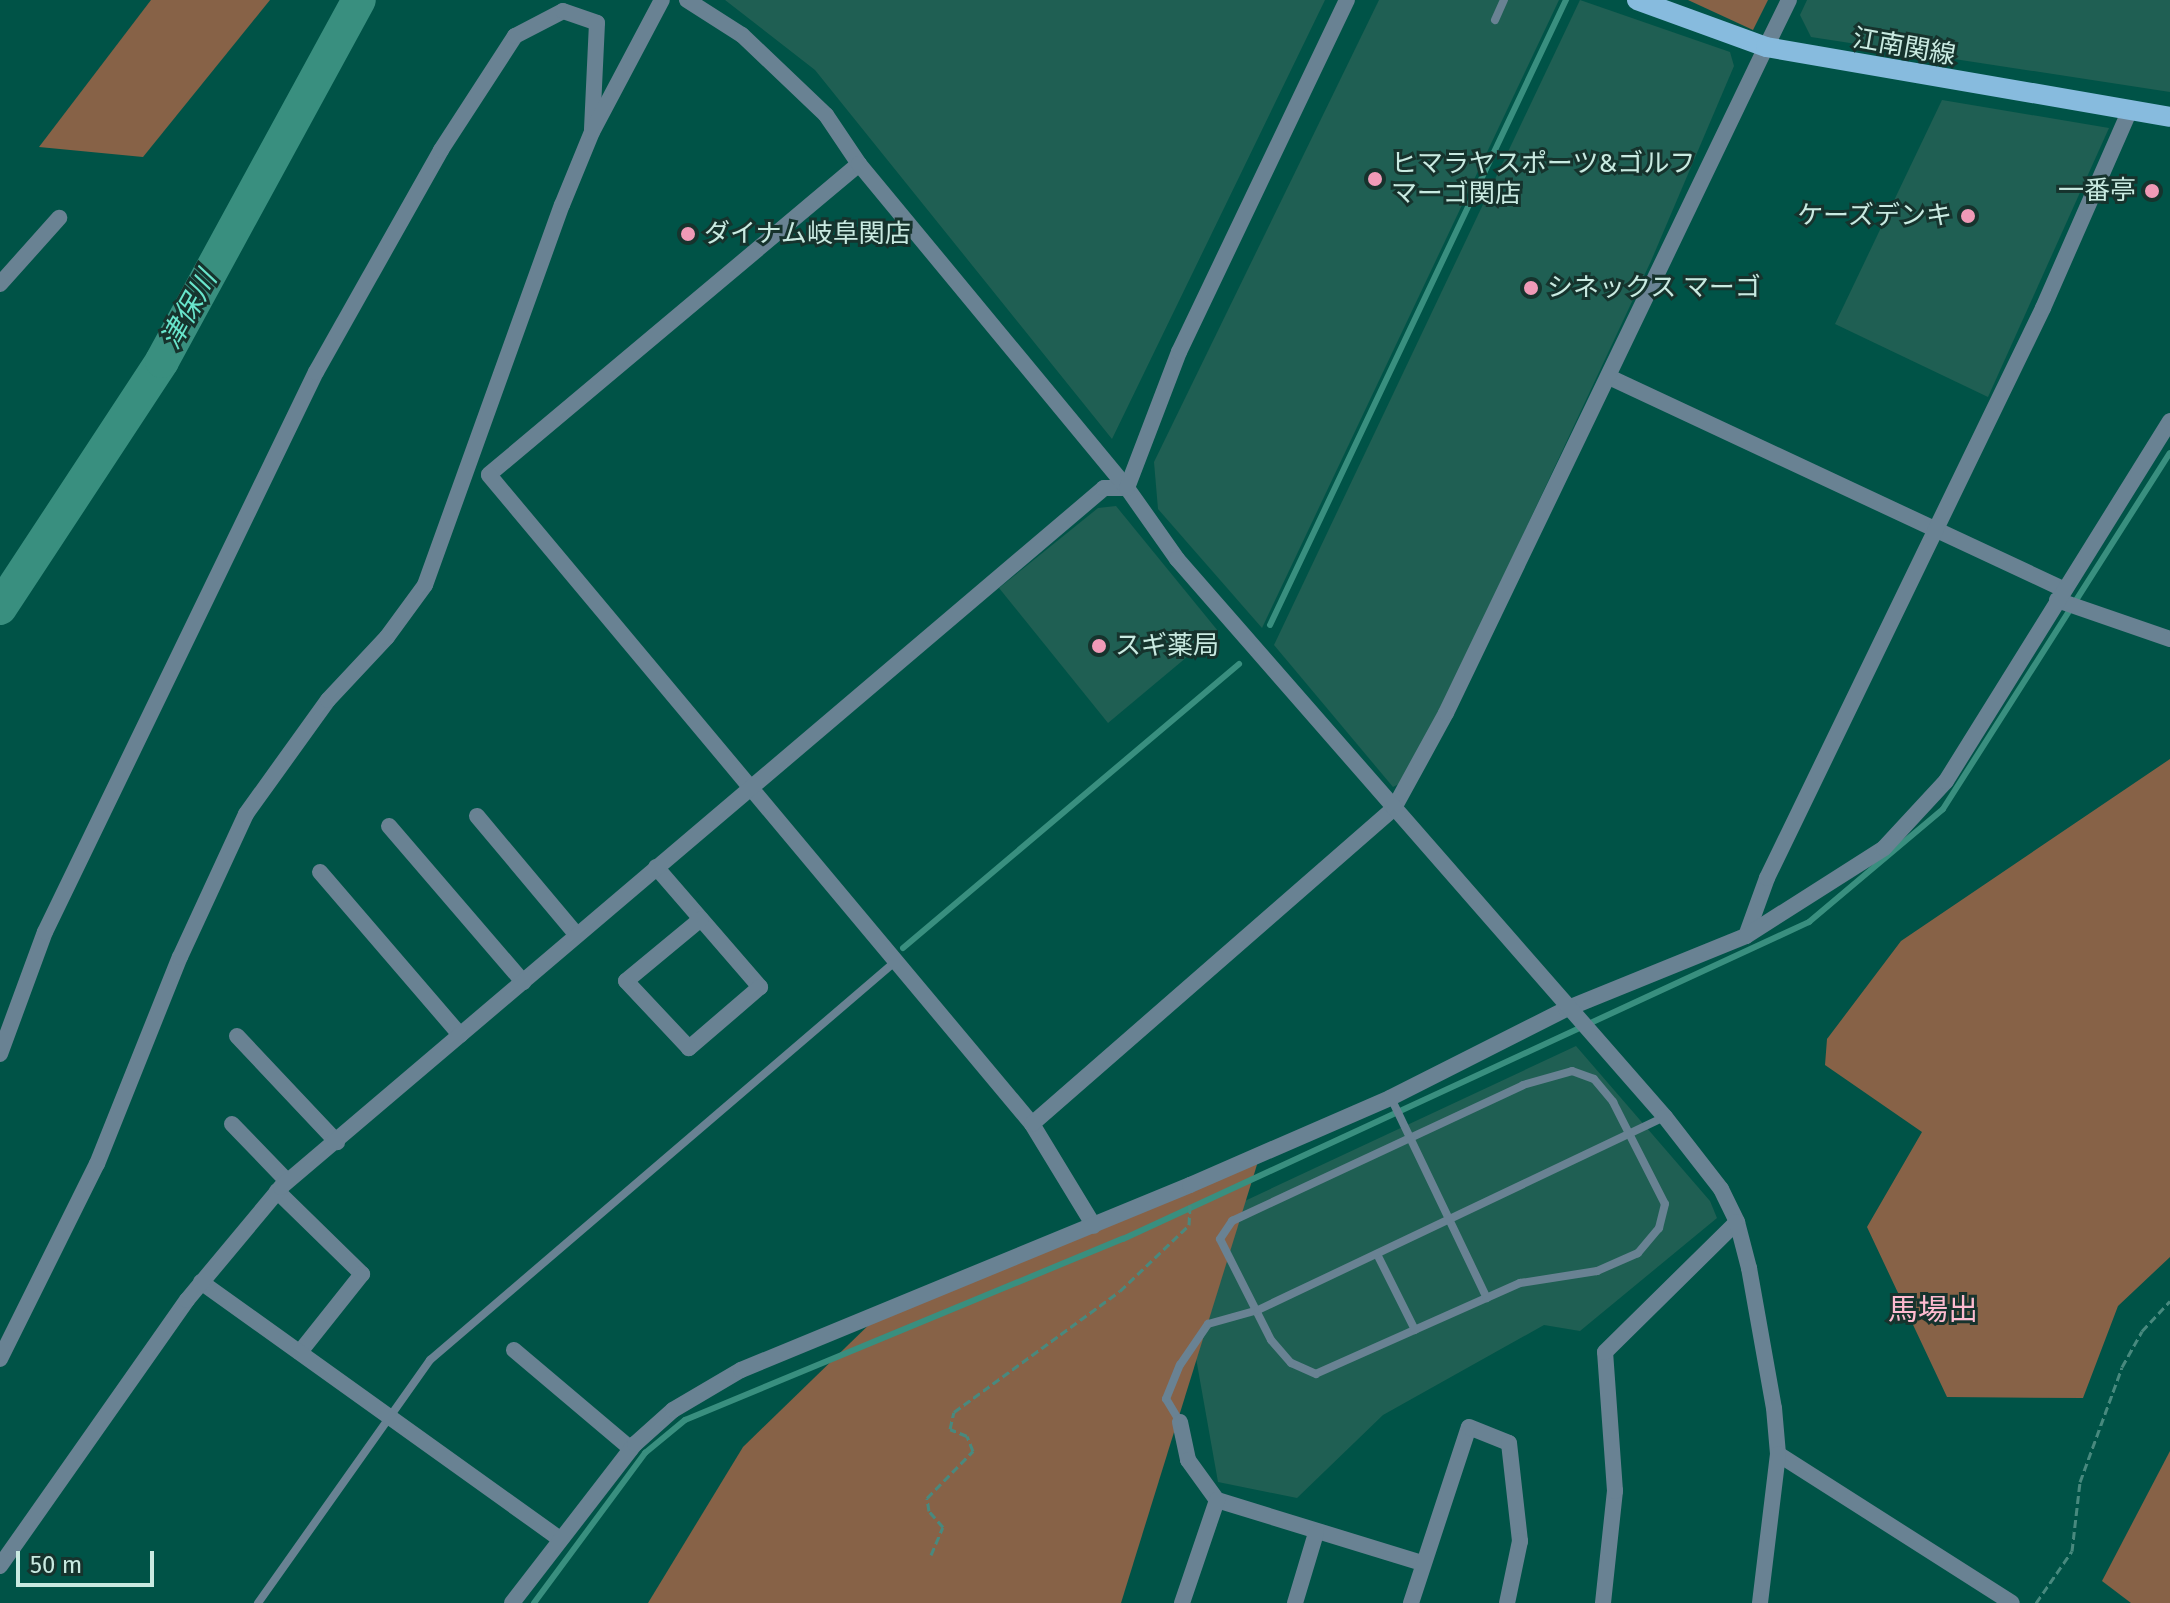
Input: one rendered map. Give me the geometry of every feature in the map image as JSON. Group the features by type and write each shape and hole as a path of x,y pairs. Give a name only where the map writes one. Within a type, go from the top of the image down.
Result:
{"main road":[{"name":"江南関線","path":"1637,0 1766,47 2170,117"}],"street":[{"path":"0,1359 97,1164 180,957 246,814 328,700 387,637 425,585 592,132 662,0"},
{"path":"687,0 742,35 826,115 859,164 1127,488 1177,559 1566,1009 1665,1117 1721,1189 1737,1222 1774,1408 1778,1454 1760,1603"},
{"path":"1127,488 1179,352 1347,0"},
{"path":"1032,1124 1394,808 1609,377 1789,0"},
{"path":"0,1054 45,932 316,372 441,150 515,36 563,11 597,23 592,132"},
{"path":"1746,936 1767,878 2043,308 2130,110"},
{"path":"859,164 489,475 1032,1124 1094,1226"},
{"path":"0,284 59,218"},
{"path":"1609,377 2060,594 2170,639"},
{"path":"512,1603 559,1538 631,1449 673,1410 741,1370 1094,1226 1390,1098 1566,1009 1746,936 1864,862 1911,820 1946,781 2170,421"},
{"path":"0,1566 201,1282 282,1186 1104,488 1127,488"},
{"path":"477,816 577,935"},
{"path":"389,826 523,982"},
{"path":"656,867 760,987 689,1048 626,981 701,919"},
{"path":"320,872 460,1035"},
{"path":"237,1036 337,1142"},
{"path":"232,1124 282,1186 362,1274 300,1352"},
{"path":"1603,1603 1615,1491 1605,1352 1737,1222"},
{"path":"201,1282 559,1538"},
{"path":"514,1350 631,1449"},
{"path":"1180,1422 1188,1460 1217,1500 1316,1533 1422,1563"},
{"path":"1411,1603 1469,1427 1509,1443 1520,1541 1507,1603"},
{"path":"1778,1454 2012,1603"},
{"path":"1182,1603 1217,1500"},
{"path":"1295,1603 1316,1533"}],"lane":[{"path":"1495,20 1504,0"},
{"path":"258,1603 430,1360 897,960"},
{"path":"1572,1071 1594,1079 1633,1132 1665,1204 1659,1228 1638,1253 1597,1271 1520,1283 1316,1374 1291,1363 1271,1340 1220,1239 1232,1221 1409,1138 1523,1085 1572,1071"},
{"path":"1390,1098 1487,1298"},
{"path":"1180,1422 1166,1399 1180,1365 1208,1324 1258,1310 1665,1117"},
{"path":"1377,1254 1415,1330"}],"path":[{"path":"931,1555 943,1527 929,1511 927,1498 973,1451 967,1436 950,1429 954,1412 1120,1291 1178,1236 1189,1225 1190,1185"},
{"path":"2036,1603 2072,1551 2080,1482 2122,1367 2142,1331 2170,1301"}],"shaded area":[{"path":"151,0 270,0 143,157 39,147"},
{"path":"725,0 1325,0 1112,439 815,70"},
{"path":"1379,0 1559,0 1262,628 1158,509 1154,462"},
{"path":"1580,0 1730,52 1734,66 1651,261 1448,695 1405,781 1393,787 1274,645"},
{"path":"1688,0 1768,0 1753,30"},
{"path":"1807,0 2170,0 2170,92 1811,37 1800,15"},
{"path":"1942,100 2109,128 1988,397 1835,324"},
{"path":"1116,506 1218,631 1108,723 999,588 1098,508"},
{"path":"2170,759 2170,1257 2118,1306 2083,1398 1947,1397 1867,1227 1922,1132 1825,1065 1827,1039 1901,941"},
{"path":"1576,1046 1710,1201 1717,1218 1580,1331 1544,1325 1383,1415 1297,1498 1218,1482 1174,1234"},
{"path":"1260,1155 1121,1603 648,1603 743,1447 879,1315"},
{"path":"2170,1451 2170,1603 2131,1603 2102,1581"}],"waterway":[{"name":"津保川","path":"0,608 162,361 359,0"},
{"path":"1270,625 1566,0"},
{"path":"534,1603 645,1453 685,1420 1123,1239 1809,922 1943,809 2170,453"},
{"path":"903,948 1239,664"}],"place":[{"name":"ヒマラヤスポーツ&ゴルフ マーゴ関店","path":"1375,179"},
{"name":"一番亭","path":"2152,191"},
{"name":"ケーズデンキ","path":"1968,216"},
{"name":"ダイナム岐阜関店","path":"688,234"},
{"name":"シネックス マーゴ","path":"1531,288"},
{"name":"スギ薬局","path":"1099,646"}],"district":[{"name":"馬場出","path":"1933,1310"}]}
